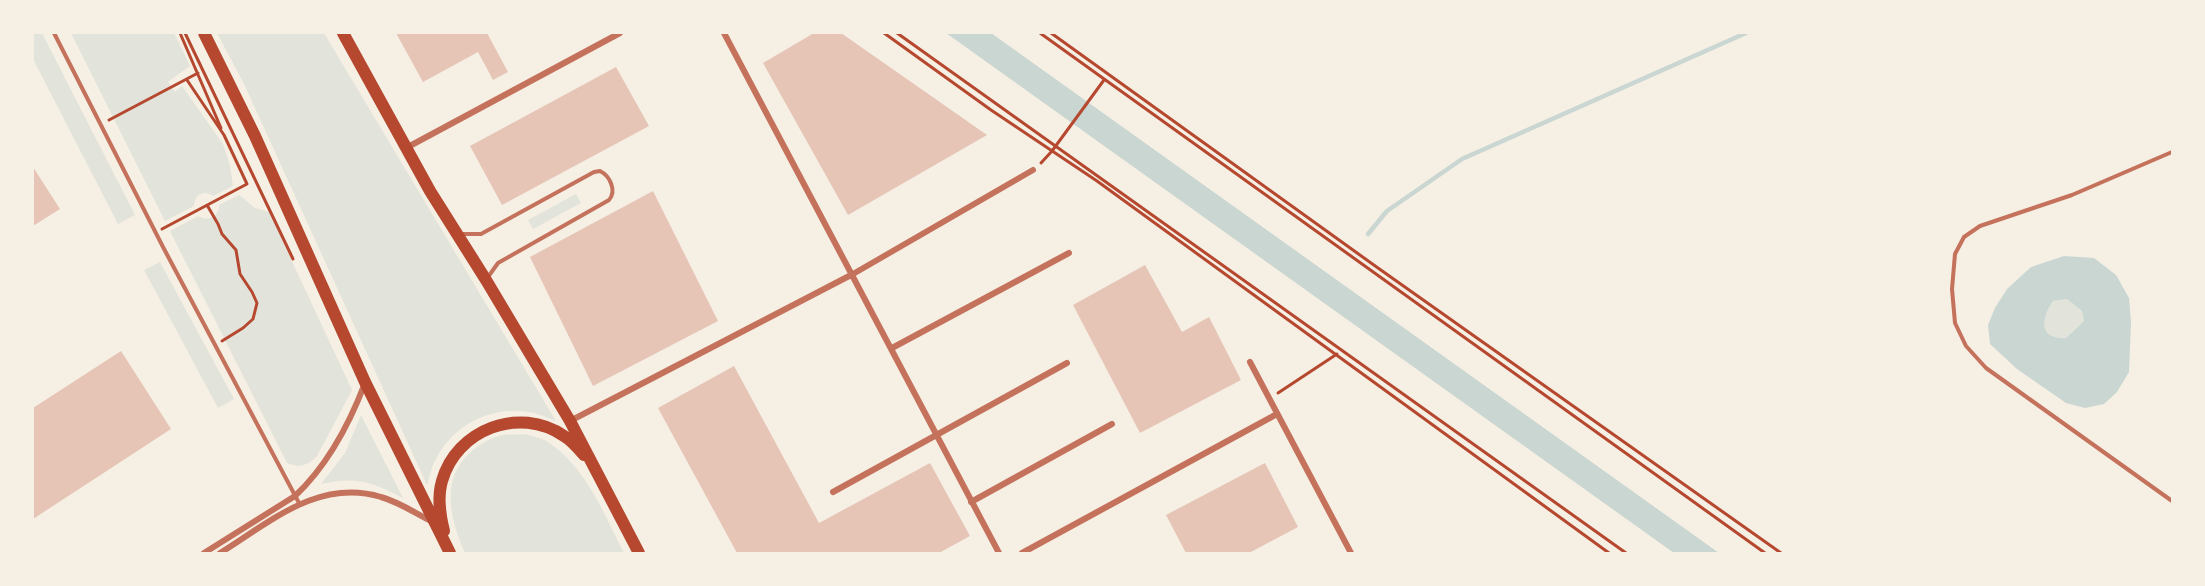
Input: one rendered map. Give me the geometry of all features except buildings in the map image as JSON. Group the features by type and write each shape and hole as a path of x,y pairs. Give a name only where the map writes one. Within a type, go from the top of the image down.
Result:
{"highway":[{"path":"204,33 255,136 365,382 450,553"},
{"path":"343,33 405,148 570,421 639,553"},
{"path":"450,553 439,506 441,482 451,458 468,439 491,427 516,422 541,424 564,435 597,472"}],"street":[{"path":"405,148 620,33"},
{"path":"724,33 999,553"},
{"path":"570,421 853,274 1033,170"},
{"path":"891,348 1070,253"},
{"path":"1250,362 1351,553"},
{"path":"833,492 1067,363"},
{"path":"204,553 295,496 320,470 356,406 365,382"},
{"path":"1022,553 1277,414"},
{"path":"971,502 1112,424"},
{"path":"220,553 299,503 319,496 359,492 397,503 435,523"}],"lane":[{"path":"54,33 163,247 299,503"},
{"path":"2172,153 2072,195 1980,226 1964,237 1955,254 1952,289 1955,323 1966,346 1986,368 2172,501"},
{"path":"457,234 481,234 594,172 600,171 605,174 614,189 609,200 498,263 486,280"}],"path":[{"path":"168,226 247,184 180,33"},
{"path":"884,33 1337,354 1610,553"},
{"path":"897,33 1626,553"},
{"path":"1040,33 1765,553"},
{"path":"1051,33 1780,553"},
{"path":"109,120 198,73"},
{"path":"1033,170 1052,151 1104,79"},
{"path":"187,80 224,135"},
{"path":"207,205 219,224 222,234 236,250 240,274 252,292 256,303 252,319 243,328 221,341"},
{"path":"1269,399 1337,354"}],"shaded area":[{"path":"33,33 42,33 135,215 118,224 33,59"},
{"path":"71,33 174,33 190,66 168,82 175,92 182,86 223,144 233,186 213,196 206,193 200,194 194,206 165,221"},
{"path":"217,33 324,33 556,421 534,413 519,411 505,411 477,419 453,435 444,446 434,462 427,485 244,84"},
{"path":"946,33 991,33 1719,553 1674,553"},
{"path":"576,194 581,203 533,229 528,220"},
{"path":"239,195 255,208 269,212 352,390 317,456 303,465 287,463 170,231 198,216 205,219 214,217 219,205"},
{"path":"2064,256 2094,258 2116,275 2129,298 2131,322 2129,372 2117,392 2104,404 2085,408 2066,403 2017,369 1990,344 1988,325 1995,308 2007,289 2031,267","holes":["2067,299 2082,311 2084,321 2066,338 2050,335 2046,331 2044,326 2046,314 2053,301"]},
{"path":"160,262 234,399 218,408 144,270"},
{"path":"2067,299 2082,311 2084,321 2066,338 2050,335 2044,326 2046,314 2053,301"},
{"path":"361,415 403,498 364,482 344,481 321,484 345,453"},
{"path":"526,434 548,442 573,464 593,492 624,553 465,553 452,512 452,486 455,473 462,461 473,450 487,441 503,435"}],"waterway":[{"path":"1368,234 1387,211 1462,159 1746,33"}]}
